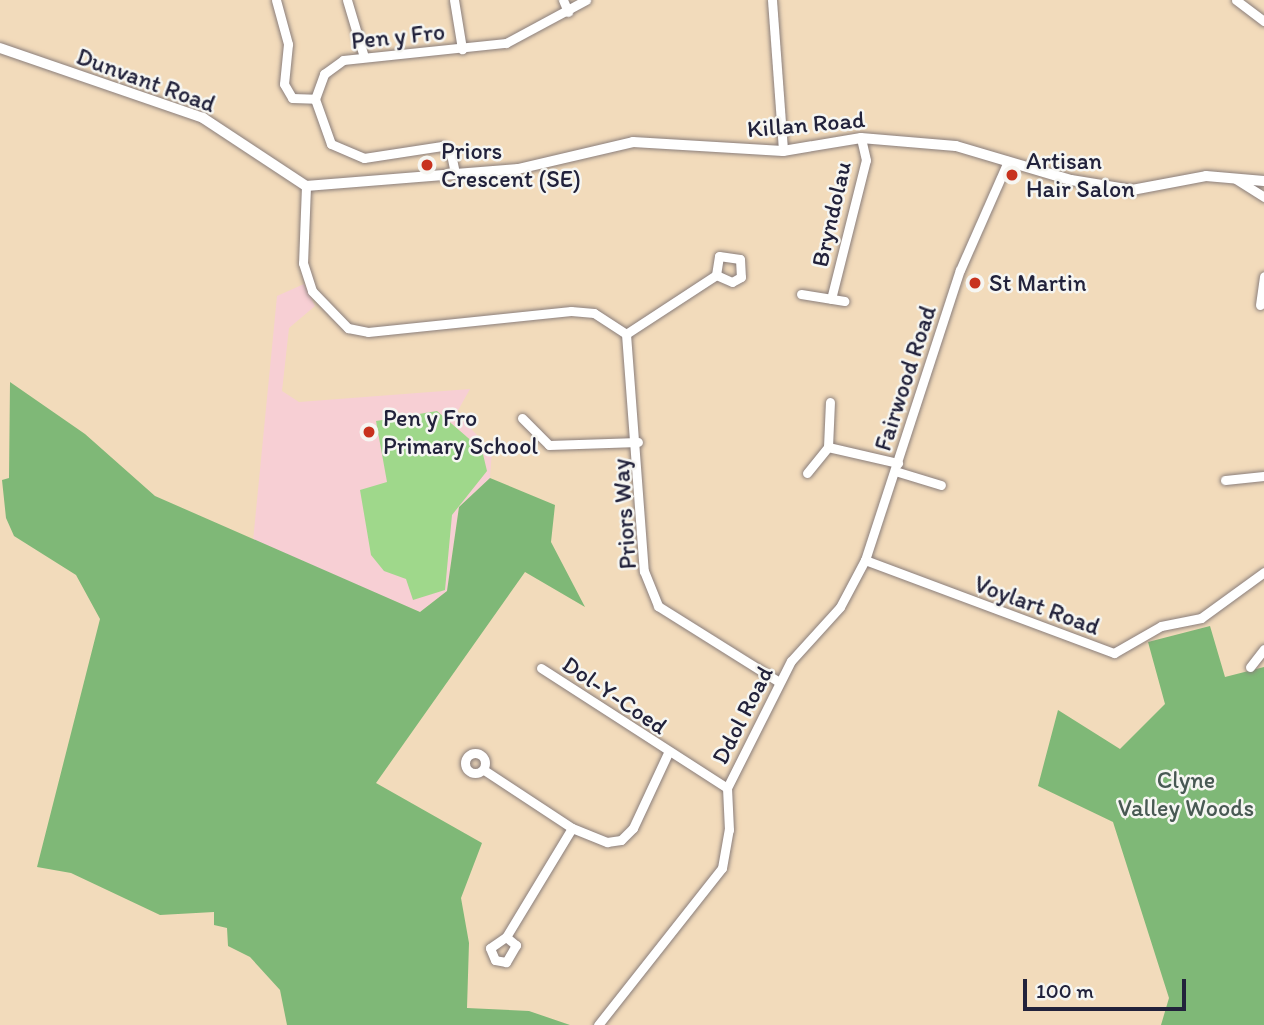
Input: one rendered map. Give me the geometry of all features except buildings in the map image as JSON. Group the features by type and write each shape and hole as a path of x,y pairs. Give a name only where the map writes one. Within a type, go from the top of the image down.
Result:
{"street":[{"path":"276,0 288,44 284,84 292,98 315,99 320,126 345,152 364,158 442,146 451,154 455,173"},
{"path":"347,0 364,57"},
{"path":"454,0 462,49"},
{"path":"562,0 568,12"},
{"name":"Pen y Fro","path":"315,99 324,74 343,60 506,43 586,0"},
{"path":"772,0 783,151"},
{"path":"1236,0 1264,21"},
{"name":"Dunvant Road","path":"0,48 203,118 306,186"},
{"name":"Killan Road","path":"306,186 518,169 633,142 783,151 861,138 956,146 1132,190 1206,176 1264,181"},
{"name":"Bryndolau","path":"831,299 866,160 861,138"},
{"name":"Fairwood Road","path":"840,607 865,560 960,270 1008,161"},
{"path":"1234,178 1264,197"},
{"path":"306,186 303,263 312,291 348,328 368,332 594,313 626,334 716,275"},
{"path":"1260,305 1264,276"},
{"name":"Bryndolau","path":"801,294 844,301"},
{"name":"Priors Way","path":"626,334 638,442 644,571 658,606 779,682"},
{"path":"807,473 828,447 830,402"},
{"name":"Priors Way","path":"522,418 550,445 638,442"},
{"path":"828,447 896,467 941,485"},
{"path":"1226,480 1264,476"},
{"name":"Voylart Road","path":"865,560 1114,653 1161,626 1201,618 1264,572"},
{"name":"Ddol Road","path":"598,1025 722,867 729,830 727,788 779,682 840,607"},
{"path":"1250,667 1264,649"},
{"name":"Dol-Y-Coed","path":"541,668 668,753 727,788"},
{"name":"Dol-Y-Coed","path":"484,769 572,828 607,842 621,840 668,753"},
{"path":"506,937 572,828"}],"shaded area":[{"name":"Pen y Fro Primary School","path":"304,284 315,306 289,328 282,391 299,402 470,389 456,414 492,450 490,478 459,507 447,591 420,612 253,541 277,296"}],"green space":[{"path":"10,382 85,434 155,496 420,612 447,591 459,507 490,478 555,505 551,542 585,607 525,572 376,783 482,843 461,898 469,943 467,1008 529,1011 570,1025 287,1025 280,990 250,957 228,946 227,928 214,925 214,912 160,915 71,873 37,867 100,619 76,575 14,536 6,518 2,480 9,478"},
{"path":"437,411 482,450 487,471 452,515 445,590 413,600 406,579 384,571 371,555 360,490 387,482 376,421"},
{"name":"Clyne Valley Woods","path":"1210,626 1225,677 1264,667 1264,1025 1161,1025 1169,998 1113,822 1038,786 1058,710 1120,749 1165,704 1148,642"}],"place":[{"name":"Priors Crescent (SE)","path":"427,165"},
{"name":"Artisan Hair Salon","path":"1012,175"},
{"name":"St Martin","path":"975,283"},
{"name":"Pen y Fro Primary School","path":"369,432"}]}
